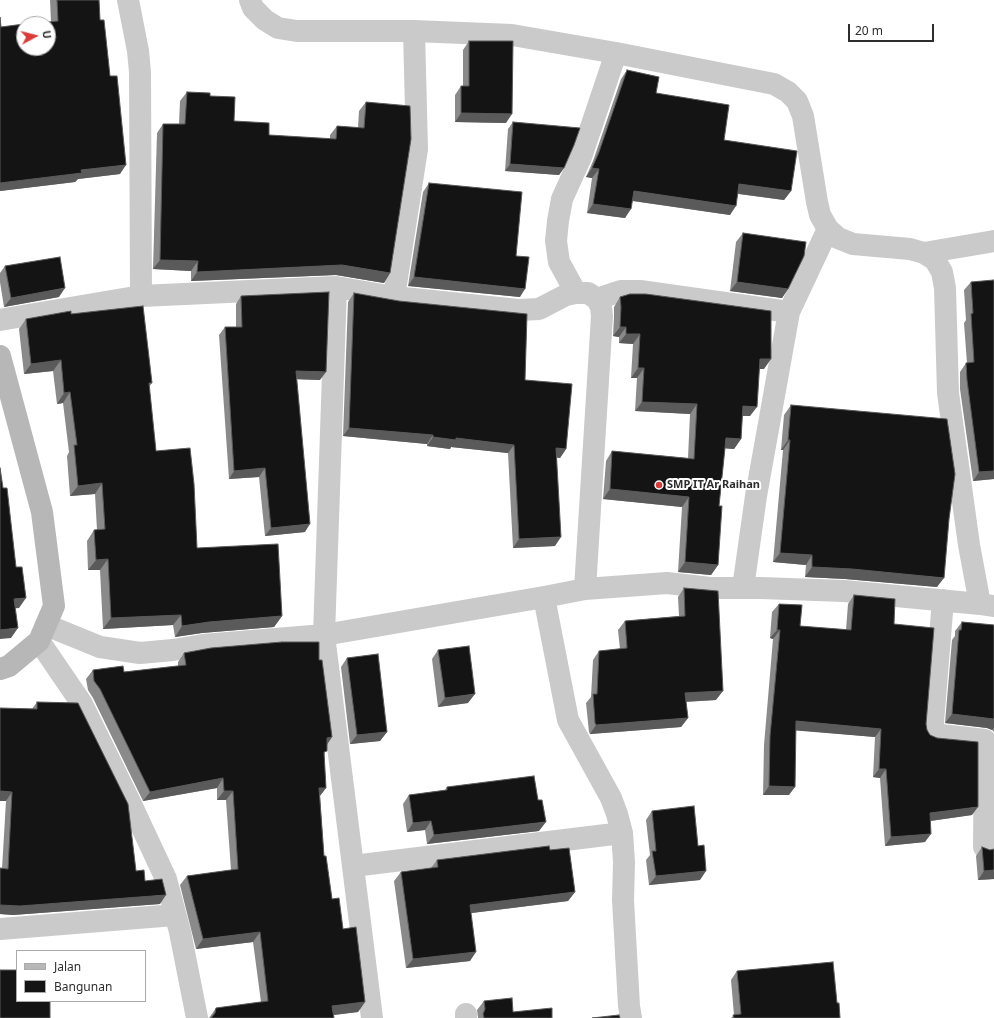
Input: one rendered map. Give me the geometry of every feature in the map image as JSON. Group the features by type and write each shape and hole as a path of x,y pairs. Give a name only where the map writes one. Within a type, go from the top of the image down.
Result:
{"main road":[{"path":"0,356 42,512 54,606 42,633 9,666 0,669"}],"street":[{"path":"128,0 138,52 140,72 141,296"},
{"path":"42,633 100,647 140,653 203,645 324,635 585,589 668,583 710,588 844,591 987,605 968,544 948,393 945,288 942,272 935,260 924,253 910,249 853,244 838,238 828,228 820,215 817,202 803,116 797,101 788,92 774,84 616,53 512,35 414,30 297,32 278,28 265,20 253,8 250,0"},
{"path":"394,297 417,148 414,30"},
{"path":"576,293 559,262 556,241 558,220 562,199 581,157 616,53"},
{"path":"742,588 756,496 788,312 828,228"},
{"path":"924,253 994,241"},
{"path":"336,288 324,635 372,1018"},
{"path":"0,320 141,296 336,288 394,297 518,310 538,309 566,295 588,292 597,299 601,307 602,316 585,589"},
{"path":"597,299 622,291 640,291 788,312"},
{"path":"544,597 568,720 611,798 622,832 624,862 623,900 631,1018"},
{"path":"943,600 932,734 985,740 984,847"},
{"path":"42,633 82,704 166,879 197,1018"},
{"path":"353,866 622,832"},
{"path":"0,929 175,915"}],"building":[{"path":"57,0 99,0 100,20 104,20 110,76 117,76 126,165 81,170 82,173 0,183 0,17 1,27 16,25 16,56 56,56 56,21 58,21"},
{"path":"469,41 513,41 512,114 461,113 461,86 469,86"},
{"path":"627,70 659,77 656,93 729,105 724,140 797,151 791,191 739,184 736,206 634,191 631,209 593,204 599,169 592,168 599,152"},
{"path":"187,92 210,93 210,96 235,97 234,121 269,123 269,135 336,139 337,126 364,128 366,102 410,106 411,139 390,273 342,265 197,272 198,261 160,260 163,124 185,124"},
{"path":"513,122 580,128 564,168 510,164"},
{"path":"429,183 522,192 516,256 529,257 525,289 414,277"},
{"path":"743,233 806,242 804,256 788,289 737,282"},
{"path":"60,257 65,288 11,298 5,266"},
{"path":"994,280 994,471 979,472 966,363 974,362 971,282"},
{"path":"329,292 326,372 296,371 310,524 271,528 265,468 234,471 225,327 242,327 241,296"},
{"path":"354,293 399,301 527,314 525,380 572,384 566,449 556,448 561,537 519,539 514,445 456,438 456,440 433,437 433,435 349,428"},
{"path":"630,294 646,294 771,311 771,359 760,359 757,407 743,406 741,439 726,438 719,506 722,506 718,565 685,562 689,497 610,489 612,451 694,459 697,404 642,402 644,368 638,368 640,334 626,334 626,327 620,327 620,297"},
{"path":"143,306 152,383 149,383 156,451 190,448 194,484 197,548 278,544 282,616 209,622 182,626 181,615 111,618 108,559 96,560 94,530 105,529 102,483 78,486 74,445 77,445 70,392 64,393 61,360 31,364 26,319 71,311 71,314"},
{"path":"791,405 947,419 955,474 949,519 944,578 852,569 812,567 812,555 780,553 790,440 788,440"},
{"path":"0,468 3,488 7,488 16,567 22,567 26,598 14,599 18,628 0,630"},
{"path":"684,588 718,591 723,691 685,693 688,718 596,725 593,694 597,694 599,651 627,648 625,621 685,616"},
{"path":"854,595 895,599 894,624 934,628 926,724 927,730 930,735 937,738 978,742 978,807 930,813 931,834 891,837 886,769 879,769 881,729 796,721 795,787 769,786 770,736 780,630 777,630 779,604 802,605 800,626 851,630"},
{"path":"962,622 994,625 994,719 952,714 959,630 961,630"},
{"path":"282,642 319,642 319,660 322,660 332,737 327,738 327,751 324,752 326,788 319,788 324,856 326,856 332,899 339,898 343,929 356,927 365,1002 332,1006 334,1018 211,1018 215,1013 216,1008 268,1001 260,932 203,939 187,876 238,869 233,791 224,791 223,778 150,792 100,689 94,681 93,670 123,666 124,672 186,665 184,653 211,648"},
{"path":"469,646 475,694 445,698 438,650"},
{"path":"378,654 387,732 357,735 347,658"},
{"path":"37,702 78,703 128,804 136,871 144,870 145,881 162,879 166,895 20,906 0,905 0,868 8,869 12,792 0,791 0,708 37,709"},
{"path":"534,776 538,800 542,800 546,822 434,835 431,821 413,823 409,795 447,790 447,787"},
{"path":"694,806 698,846 704,845 706,871 656,876 652,851 656,851 652,811"},
{"path":"549,846 550,850 569,848 575,892 470,905 476,952 413,959 401,872 438,867 437,860"},
{"path":"982,847 990,850 994,849 994,870 984,871"},
{"path":"833,962 840,1018 734,1018 733,1015 741,1014 737,971"},
{"path":"0,970 16,970 16,1002 50,1002 50,1018 0,1018"},
{"path":"512,998 513,1012 552,1008 552,1018 484,1018 484,1001"},
{"path":"619,1015 620,1018 592,1018"}],"place":[{"name":"SMP IT Ar Raihan","path":"659,485"}]}
